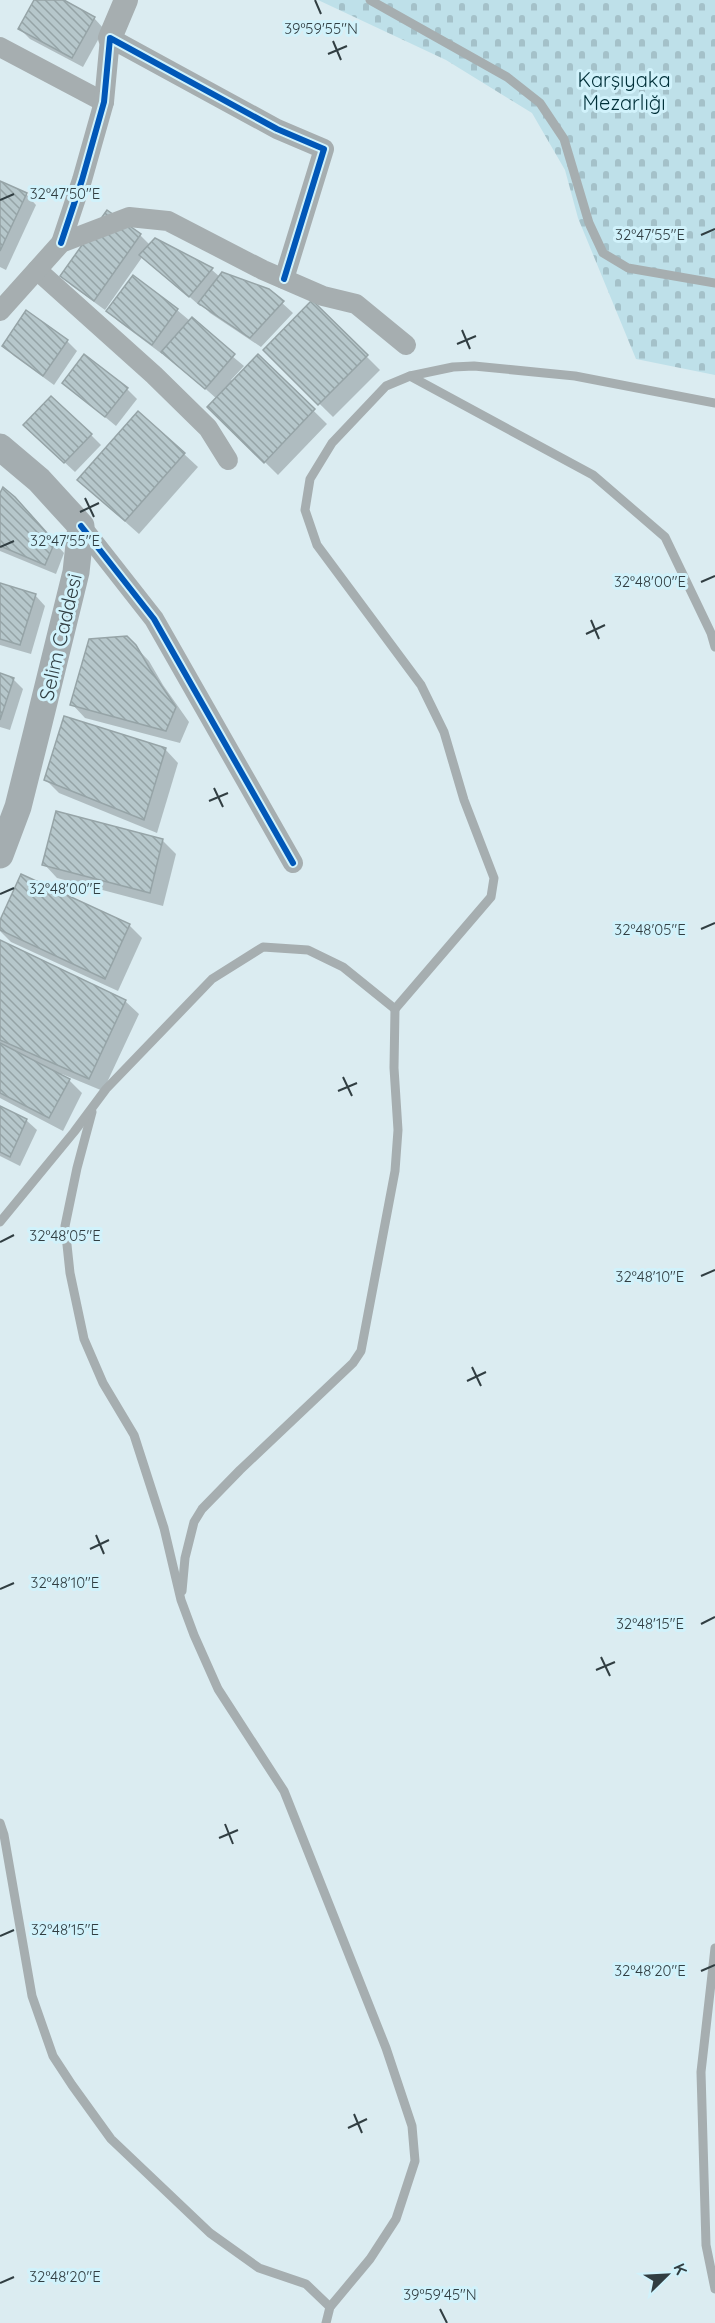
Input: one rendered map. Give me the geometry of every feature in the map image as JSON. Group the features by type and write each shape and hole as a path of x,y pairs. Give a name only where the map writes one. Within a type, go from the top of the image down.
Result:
{"main road":[{"path":"0,447 39,480 81,526"},
{"name":"Selim Caddesi","path":"0,855 18,807 36,735 76,572 81,526"}],"street":[{"path":"0,310 61,243 104,102 110,38 126,0"},
{"path":"110,38 277,129 324,149 284,279"},
{"path":"0,47 104,102"},
{"path":"61,243 129,217 168,221 284,279 323,296 356,304 406,345"},
{"path":"37,270 154,375 208,428 228,460"},
{"path":"81,526 154,619 293,863"}],"lane":[{"path":"370,0 507,77 540,103 564,139 589,223 603,253 628,268 715,283"},
{"path":"181,1600 184,1558 194,1522 202,1509 353,1363 361,1351 395,1171 398,1130 394,1068 395,1009 490,897 494,878 464,801 444,732 421,686 317,545 305,510 310,479 332,443 386,386 410,376 453,367 474,366 575,376 715,403"},
{"path":"410,376 593,475 665,537 715,646"},
{"path":"0,1222 94,1107 106,1089 212,979 263,947 308,950 344,967 395,1009"},
{"path":"94,1107 77,1168 65,1227 70,1273 84,1339 104,1383 134,1435 164,1528 181,1600 219,1689 284,1791 386,2048 412,2126 415,2161 396,2219 370,2259 330,2307 326,2323"},
{"path":"0,1823 32,1996 53,2056 72,2085 111,2139 210,2233 259,2268 306,2284 330,2307"},
{"path":"715,1948 701,2072 706,2245 715,2289"}],"green space":[{"name":"Karşıyaka Mezarlığı","path":"318,0 715,0 715,375 636,359 578,218 565,170 532,113 446,60"}],"building":[{"path":"34,0 64,0 95,17 72,58 18,29"},
{"path":"0,181 27,193 0,251"},
{"path":"107,210 141,234 94,301 60,276"},
{"path":"155,238 213,268 189,297 139,255"},
{"path":"222,272 269,289 284,301 250,338 198,303"},
{"path":"133,275 178,309 152,345 106,311"},
{"path":"312,300 368,355 318,405 263,350"},
{"path":"26,310 68,340 43,376 2,346"},
{"path":"192,317 235,354 205,389 161,352"},
{"path":"84,354 128,388 105,417 62,383"},
{"path":"258,354 315,409 264,463 207,407"},
{"path":"51,396 92,434 64,463 23,425"},
{"path":"138,411 185,453 125,521 77,480"},
{"path":"3,487 15,497 55,542 45,565 0,546 0,493"},
{"path":"0,583 36,594 20,645 0,639"},
{"path":"127,636 136,645 176,707 166,731 70,705 89,639"},
{"path":"0,673 14,678 0,720"},
{"path":"64,716 166,748 144,820 44,780"},
{"path":"56,811 163,839 150,893 42,865"},
{"path":"21,874 130,924 105,979 0,930 0,920"},
{"path":"0,940 126,1000 89,1079 0,1040"},
{"path":"0,1043 70,1079 49,1118 0,1093"},
{"path":"0,1106 27,1119 10,1157 0,1152"}],"cycle path":[{"path":"61,243 104,102 110,38 277,129 324,149 284,279"},
{"path":"81,526 154,619 293,863"}]}
